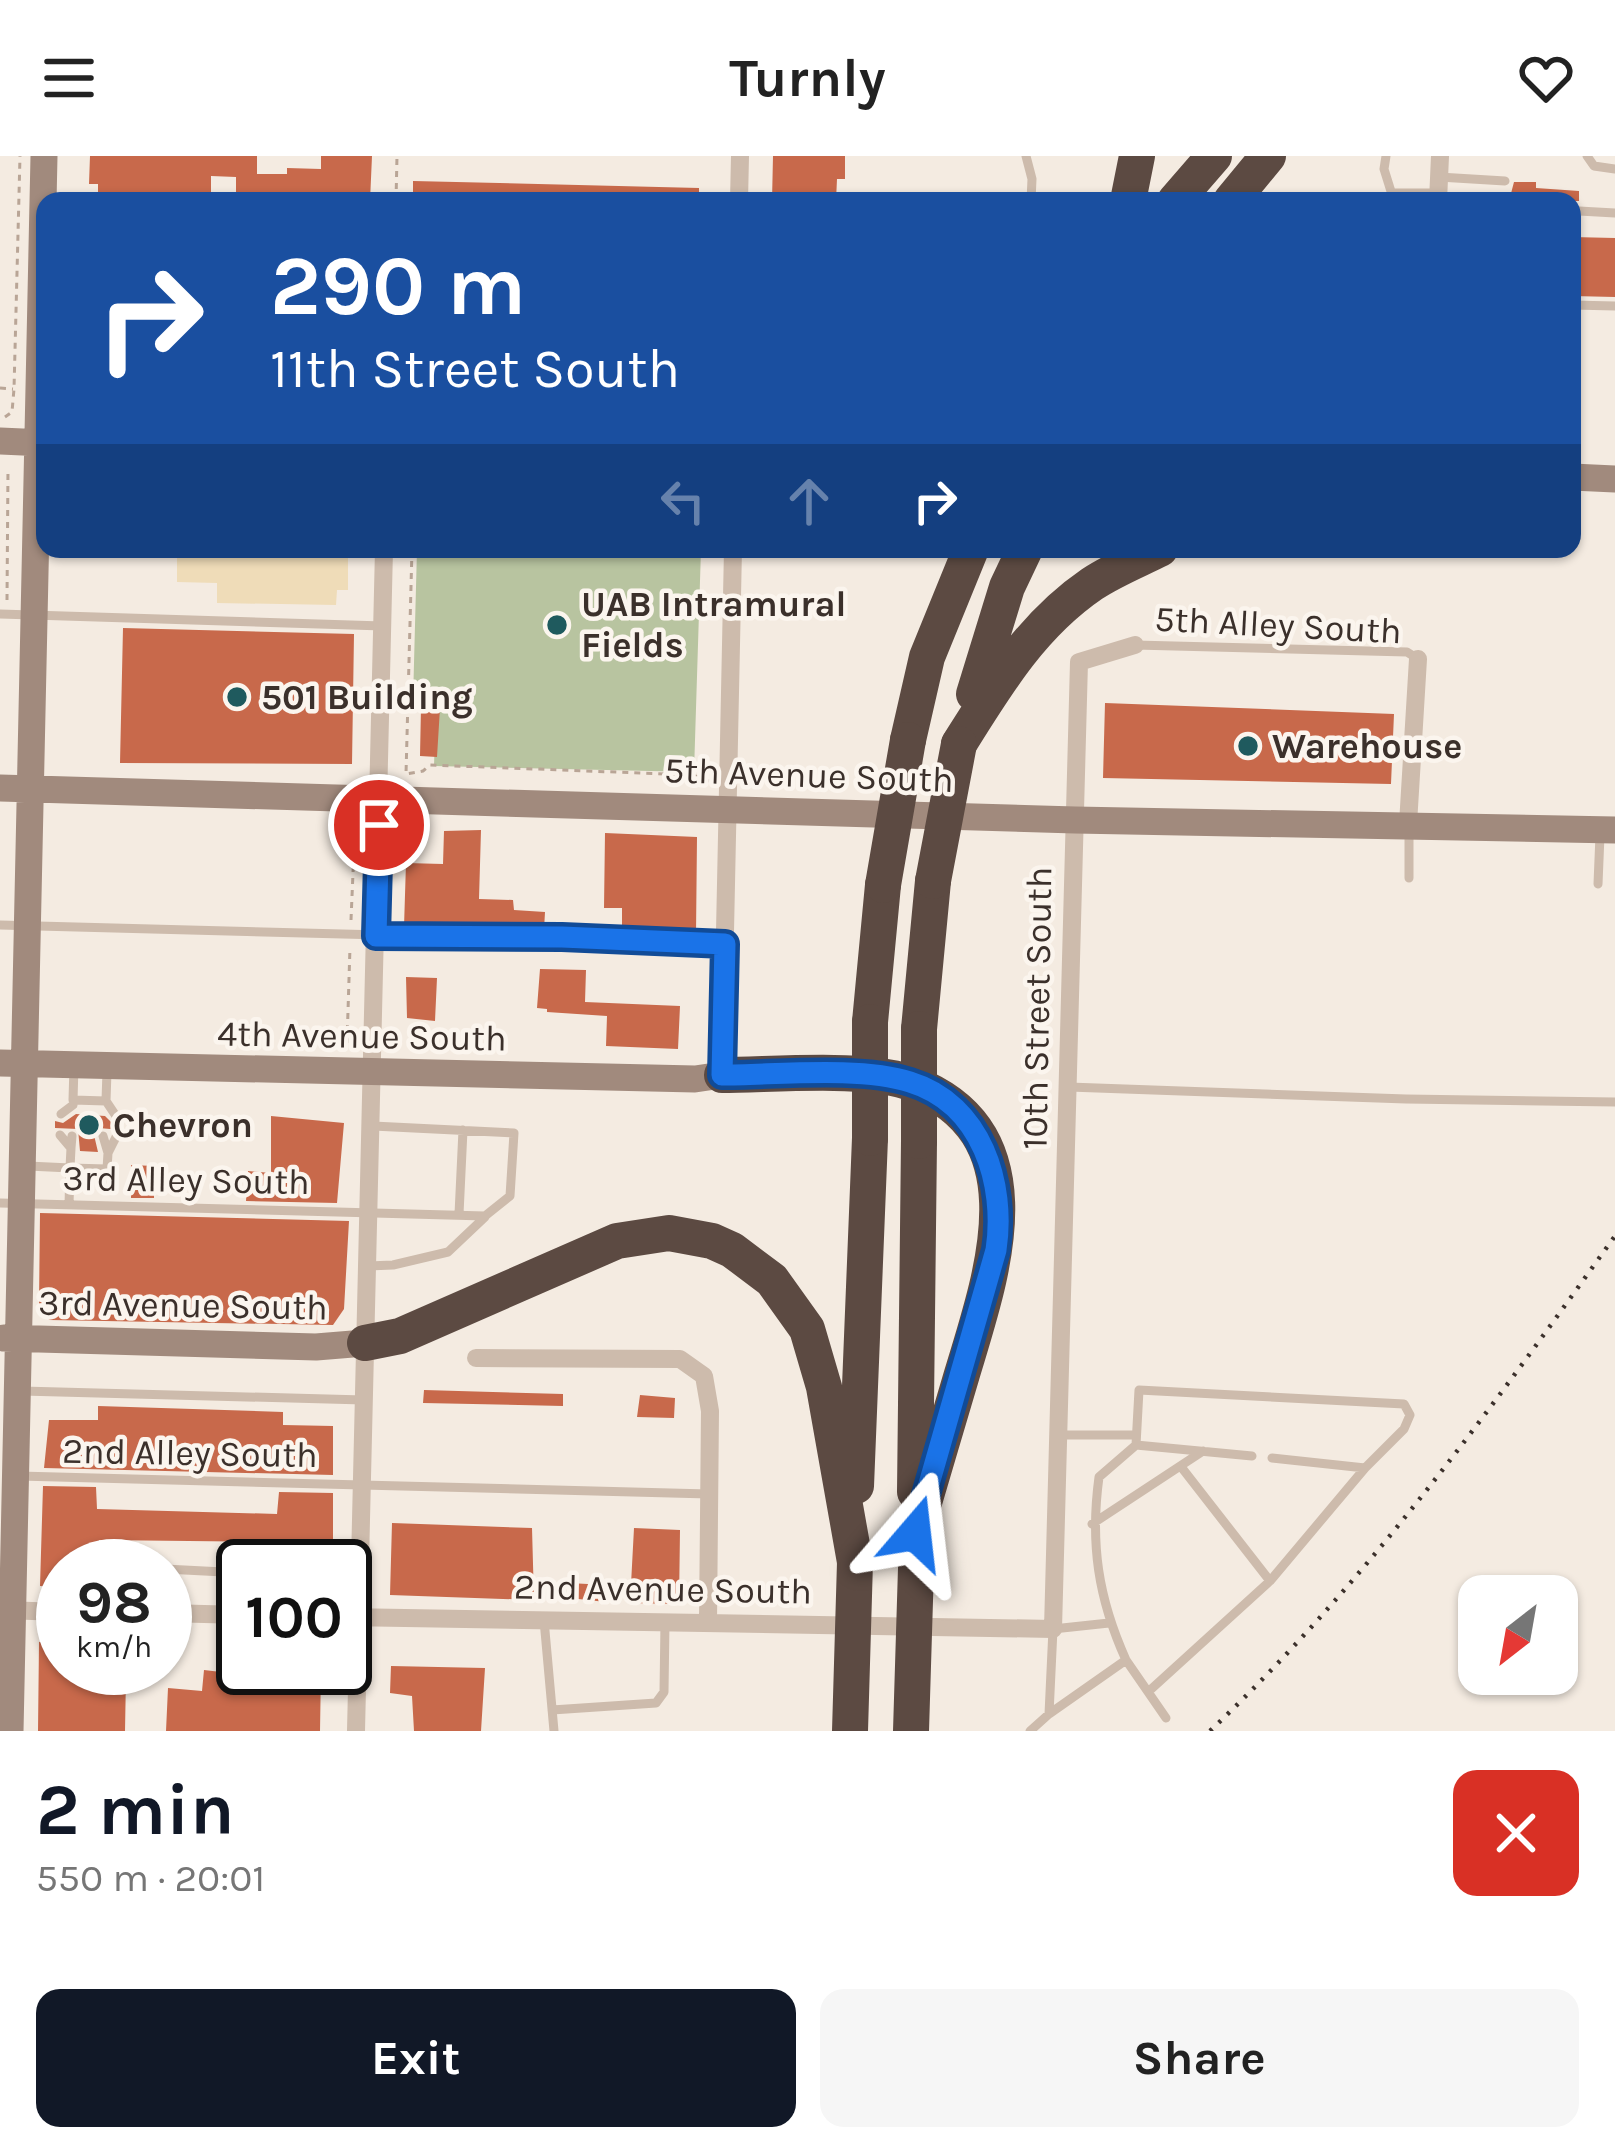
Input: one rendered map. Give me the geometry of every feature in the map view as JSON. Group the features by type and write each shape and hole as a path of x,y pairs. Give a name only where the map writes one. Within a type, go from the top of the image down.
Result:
{"highway":[{"path":"1130,192 1137,156"},
{"path":"1183,192 1214,156"},
{"path":"1239,192 1268,156"},
{"path":"850,1731 870,1022 883,885 927,657 967,558"},
{"path":"911,1731 919,1029 933,881 958,744 1007,587 1021,558"},
{"path":"958,744 1011,660 1049,617 1095,582 1142,558"},
{"path":"722,1075 866,1076 910,1082 954,1107 980,1139 997,1180 1000,1226 992,1276 915,1551"},
{"path":"365,1343 400,1336 617,1241 669,1233 712,1240 772,1280 808,1329 824,1387 855,1562"}],"street":[{"path":"44,156 44,192"},
{"path":"739,192 740,156"},
{"path":"1439,190 1440,156"},
{"path":"4,442 36,442"},
{"path":"10,1731 6,1611 17,1391 9,1338 10,1203 22,1166 12,1063 14,925 30,788 14,614 36,474"},
{"path":"1581,477 1615,478"},
{"path":"358,1539 373,1126 384,558"},
{"path":"722,1075 733,558"},
{"name":"10th Street South","path":"1053,1629 1079,662 1135,645"},
{"path":"1408,824 1418,659"},
{"name":"5th Avenue South","path":"0,788 1075,820 1608,829"},
{"name":"4th Avenue South","path":"12,1063 374,1074 695,1079 722,1075"},
{"name":"3rd Avenue South","path":"9,1338 316,1347 365,1343"},
{"path":"476,1358 680,1359 704,1376 710,1411 707,1623"},
{"path":"6,1611 36,1612"},
{"name":"2nd Avenue South","path":"372,1617 1053,1629"},
{"path":"355,1695 356,1731"}],"lane":[{"path":"1026,156 1031,192"},
{"path":"1387,156 1384,169 1391,192"},
{"path":"1587,156 1594,166 1615,169"},
{"path":"1439,190 1505,181"},
{"path":"1581,211 1615,213"},
{"path":"1581,305 1615,306"},
{"path":"14,614 383,626"},
{"name":"5th Alley South","path":"1135,645 1407,652 1418,659"},
{"path":"1408,824 1409,878"},
{"path":"1598,884 1608,829"},
{"path":"14,925 725,944"},
{"path":"74,1064 70,1108 108,1109 107,1065"},
{"path":"1069,1087 1406,1100 1615,1102"},
{"path":"368,1266 448,1252 510,1196 514,1133 373,1126"},
{"path":"459,1214 463,1130"},
{"path":"66,1136 71,1148 69,1204"},
{"path":"22,1166 107,1169 110,1136"},
{"name":"3rd Alley South","path":"10,1203 485,1216"},
{"path":"1148,1692 1270,1581 1404,1429 1410,1415 1404,1404 1138,1390 1135,1440 1099,1477 1092,1524 1109,1623 1126,1660 1148,1692 1166,1718"},
{"path":"17,1391 364,1400"},
{"path":"1059,1435 1252,1456"},
{"path":"1092,1524 1204,1450"},
{"path":"1272,1458 1365,1468"},
{"path":"1182,1468 1270,1581"},
{"name":"2nd Alley South","path":"15,1475 710,1494"},
{"path":"544,1620 554,1731"},
{"path":"552,1710 656,1703 664,1692 665,1622"},
{"path":"1048,1714 1053,1629 1109,1623"},
{"path":"1030,1731 1126,1660"}],"path":[{"path":"14,614 4,442 14,389 20,156"},
{"path":"396,192 397,156"},
{"path":"0,388 14,389"},
{"path":"412,558 406,773 430,765 693,775 709,781"},
{"path":"347,1042 355,826"}],"green space":[{"name":"UAB Intramural Fields","path":"417,558 701,558 694,772 434,766 436,703 413,701"}],"sand":[{"path":"177,558 348,558 348,590 337,590 336,605 217,603 217,583 177,582"}],"building":[{"path":"90,156 257,156 257,174 287,174 287,168 321,169 321,156 372,156 370,192 236,192 236,177 211,176 211,192 98,192 98,184 89,184"},
{"path":"773,156 845,156 845,179 837,179 836,192 772,192"},
{"path":"413,181 699,188 699,192 413,192"},
{"path":"1514,182 1579,191 1579,192 1511,192"},
{"path":"1581,237 1615,238 1615,297 1581,296"},
{"name":"501 Building","path":"123,628 354,634 352,764 120,763"},
{"name":"Warehouse","path":"1105,703 1394,714 1391,784 1103,778"},
{"path":"421,707 440,708 437,757 420,756"},
{"path":"481,830 479,899 513,900 514,910 545,912 544,930 404,927 406,863 443,864 444,831"},
{"path":"605,833 697,837 696,934 622,932 622,908 604,908"},
{"path":"540,969 586,970 585,1002 680,1006 678,1049 606,1046 607,1016 537,1008"},
{"path":"406,977 437,978 435,1021 407,1018"},
{"path":"76,1114 105,1116 113,1124 121,1123 121,1130 99,1128 94,1135 98,1152 80,1151 78,1129 55,1128 55,1121 63,1123"},
{"path":"271,1116 344,1123 337,1203 246,1201 248,1171 271,1173"},
{"path":"131,1165 154,1166 154,1198 131,1198"},
{"path":"40,1213 349,1221 344,1309 333,1325 49,1320 39,1305"},
{"path":"424,1390 563,1394 563,1406 423,1403"},
{"path":"640,1395 675,1398 674,1418 637,1417"},
{"path":"98,1406 283,1412 283,1425 333,1426 333,1475 44,1468 49,1420 98,1420"},
{"path":"43,1486 96,1487 97,1509 277,1514 279,1492 333,1493 333,1539 41,1539"},
{"path":"392,1523 532,1528 534,1600 390,1595"},
{"path":"634,1528 680,1530 679,1604 630,1603"},
{"path":"569,1583 606,1585 606,1602 569,1598"},
{"path":"391,1666 485,1668 481,1731 414,1731 412,1696 390,1693"},
{"path":"204,1670 216,1671 216,1695 321,1695 320,1731 166,1731 168,1695 202,1691"},
{"path":"38,1695 126,1695 125,1731 38,1731"}],"railway":[{"path":"1210,1731 1374,1555 1473,1430 1615,1236"}],"place":[{"name":"UAB Intramural Fields","path":"557,625"},
{"name":"501 Building","path":"237,697"},
{"name":"Warehouse","path":"1248,746"},
{"name":"Chevron","path":"89,1125"}],"route":[{"path":"379,825 376,936 725,944 722,1075 866,1076 910,1082 954,1107 980,1139 997,1180 1000,1226 992,1276 915,1533"}]}
